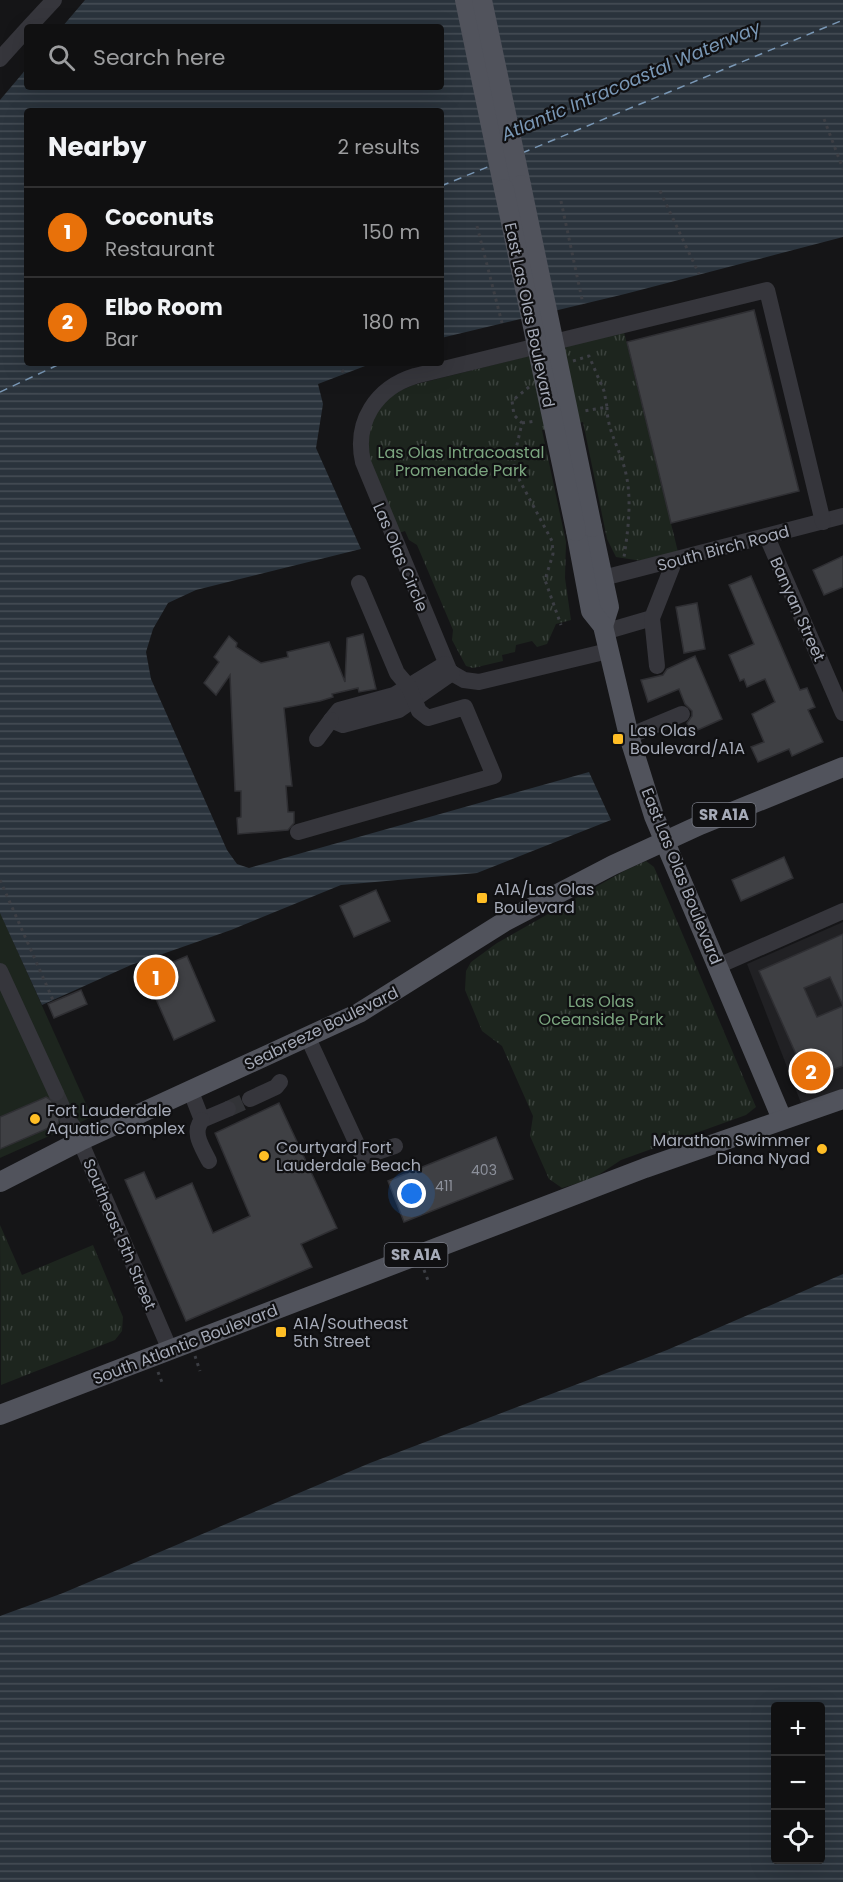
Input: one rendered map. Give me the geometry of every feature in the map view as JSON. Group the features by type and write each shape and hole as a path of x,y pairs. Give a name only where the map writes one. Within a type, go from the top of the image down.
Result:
{"main road":[{"name":"East Las Olas Boulevard","path":"465,0 584,529 603,578 609,607 605,636"},
{"name":"East Las Olas Boulevard","path":"482,0 584,529 591,611 605,636 629,736 664,841 782,1119"},
{"name":"SR A1A","path":"664,841 784,789 843,767"},
{"name":"Seabreeze Boulevard","path":"0,1182 80,1141 308,1038 384,1000 514,916 664,841"},
{"name":"South Atlantic Boulevard","path":"0,1415 645,1168 843,1099"}],"street":[{"path":"32,24 54,0"},
{"path":"0,59 24,32"},
{"name":"Las Olas Circle","path":"449,668 363,462 362,429 370,408 394,384 415,375 767,290 823,522"},
{"name":"South Birch Road","path":"603,578 674,562 843,516"},
{"name":"Banyan Street","path":"766,537 843,713"},
{"path":"657,666 652,618 674,562"},
{"path":"359,583 397,673 411,693 418,711 428,718 465,707"},
{"path":"317,739 339,710 411,693 449,668 470,682 486,681 652,618"},
{"path":"298,832 494,776 465,707 464,700 470,682"},
{"path":"629,736 682,714"},
{"path":"718,966 843,912"},
{"path":"0,971 56,1093"},
{"path":"308,1038 363,1157 395,1146"},
{"path":"249,1099 276,1087 280,1082"},
{"path":"191,1092 202,1120"},
{"path":"209,1161 196,1133 197,1126 202,1120 228,1108"},
{"name":"Southeast 5th Street","path":"68,1120 80,1141 170,1350"}],"path":[{"path":"824,119 843,169"},
{"path":"660,191 699,274"},
{"path":"561,201 583,304"},
{"path":"477,226 502,323"},
{"path":"340,366 344,374"},
{"path":"607,407 611,433 628,484 627,536 623,562"},
{"path":"0,880 53,1000"},
{"path":"423,1269 429,1283"},
{"path":"194,1355 200,1371"},
{"path":"157,1369 163,1385"}],"shaded area":[{"path":"843,922 843,1090 801,1103 747,964"}],"green space":[{"name":"Las Olas Intracoastal Promenade Park","path":"624,332 678,552 642,561 616,557 607,539 583,422 542,430 566,542 565,578 571,620 556,624 547,644 537,647 532,641 516,645 515,652 502,655 503,661 473,668 466,666 452,640 453,630 417,545 409,540 405,531 399,533 376,482 368,446 369,428 375,412 388,398 413,385"},
{"name":"Las Olas Oceanside Park","path":"646,861 654,867 756,1107 746,1115 621,1160 594,1178 562,1188 549,1179 530,1136 533,1116 502,1046 482,1031 465,990 466,971 471,962 497,943 624,871"},
{"path":"0,912 92,1117 0,1158"},
{"path":"0,1225 22,1275 93,1245 123,1317 122,1331 115,1340 1,1385"}],"water":[{"name":"Atlantic Intracoastal Waterway","path":"85,0 843,0 843,237 625,294 444,337 444,108 24,108 24,366 365,366 318,384 323,404 316,448 361,549 196,590 168,603 153,629 146,652 151,679 227,850 237,864 249,868 589,772 611,820 477,873 341,885 231,930 131,965 42,1005 0,913 0,100 24,72 24,90 444,90 444,24 65,24"},
{"path":"843,1274 843,1882 0,1882 0,1616 63,1593 370,1463 667,1350"}],"building":[{"path":"754,310 799,491 671,523 627,342"},
{"path":"843,556 843,587 824,595 813,570"},
{"path":"751,576 800,690 807,688 815,707 808,710 823,742 792,756 789,749 758,762 751,747 764,742 752,714 775,702 765,679 747,687 744,679 740,681 729,655 754,644 729,585"},
{"path":"697,603 705,649 684,653 676,607"},
{"path":"363,634 376,689 359,692 358,688 332,694 333,697 320,701 284,708 292,786 286,786 288,812 294,812 294,823 288,830 238,834 237,818 241,817 241,791 235,791 230,675 216,695 204,683 219,662 214,657 229,636 237,643 236,647 261,663 288,657 287,652 329,642 345,682 347,638"},
{"path":"695,656 722,719 691,733 687,723 692,716 692,711 685,704 679,689 648,702 641,680 663,675 667,669"},
{"path":"784,857 793,878 741,901 732,880"},
{"path":"376,890 390,921 354,937 340,906"},
{"path":"843,934 843,1006 843,1066 807,1079 759,971","holes":["830,977 843,1006 817,1017 804,988"]},
{"path":"187,956 215,1021 174,1040 145,974"},
{"path":"81,990 87,1004 54,1018 48,1004"},
{"name":"Fort Lauderdale Aquatic Complex","path":"46,1097 56,1103 65,1098 70,1110 61,1112 58,1124 0,1149 0,1117"},
{"path":"279,1103 337,1228 301,1244 312,1267 186,1321 125,1180 144,1172 156,1199 192,1183 213,1233 250,1216 215,1133"},
{"path":"496,1137 513,1179 404,1222 388,1181"}],"ferry route":[{"path":"522,153 843,20"},
{"path":"444,185 490,166"},
{"path":"0,392 56,366"}],"tunnel":[{"path":"56,1093 68,1120"},
{"path":"228,1109 250,1099"}],"place":[{"name":"Las Olas Boulevard/A1A","path":"618,739"},
{"name":"A1A/Las Olas Boulevard","path":"482,898"},
{"name":"Coconuts","path":"156,977"},
{"name":"Elbo Room","path":"811,1071"},
{"name":"Fort Lauderdale Aquatic Complex","path":"35,1119"},
{"name":"Marathon Swimmer Diana Nyad","path":"822,1149"},
{"name":"Courtyard Fort Lauderdale Beach","path":"264,1156"},
{"name":"A1A/Southeast 5th Street","path":"281,1332"}]}
